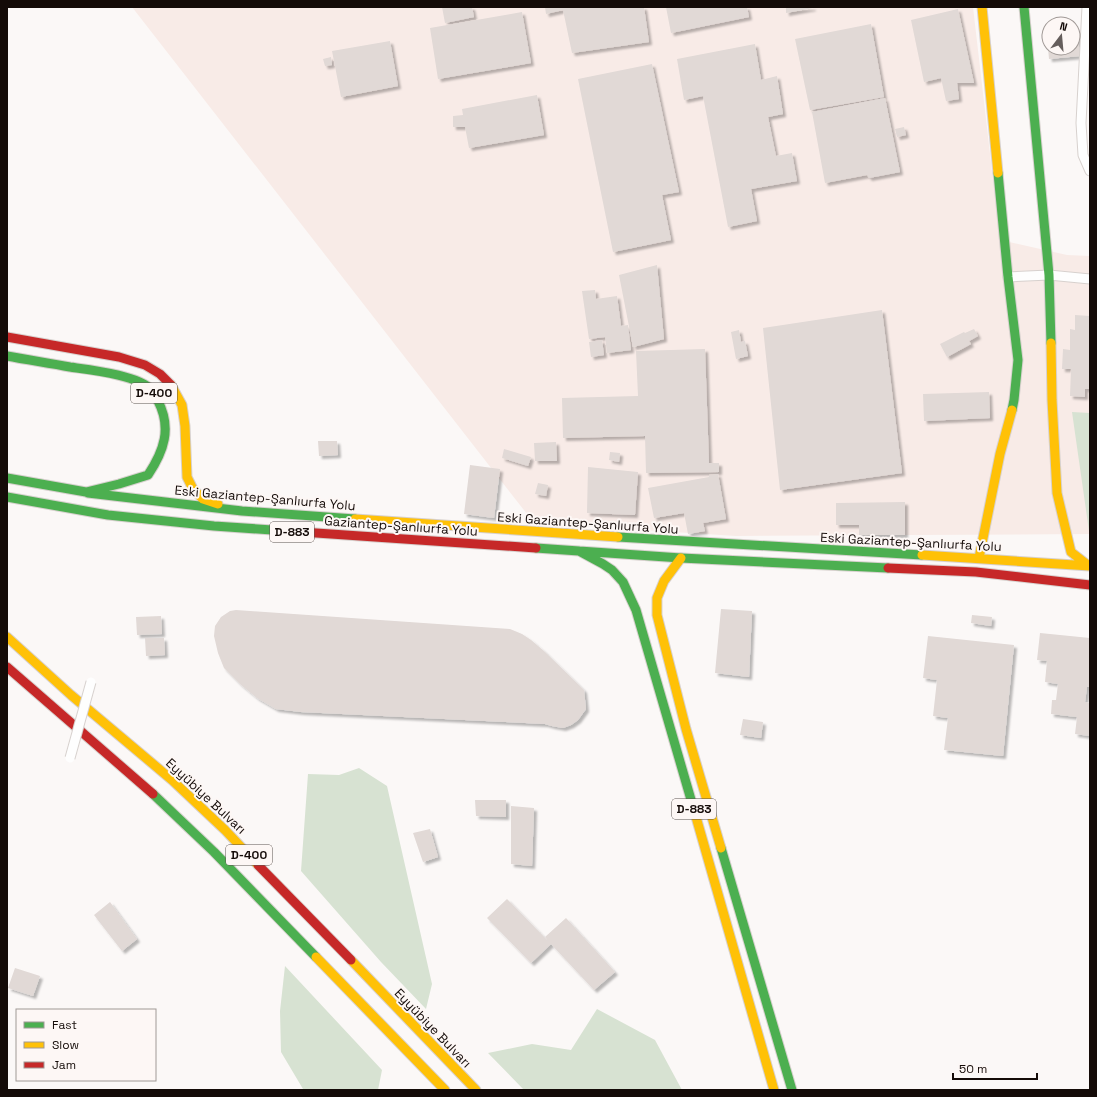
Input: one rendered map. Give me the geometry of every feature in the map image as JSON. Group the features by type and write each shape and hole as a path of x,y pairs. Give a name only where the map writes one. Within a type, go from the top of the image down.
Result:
{"main road":[{"path":"979,558 1000,454 1014,400 1018,360 1008,277 982,7"},
{"path":"1024,7 1049,275 1052,400 1057,493 1071,552 1090,566"},
{"path":"7,337 119,357 145,365 160,374 173,388 182,405 185,426 187,477 193,490 203,499 242,511"},
{"name":"D-400","path":"7,356 120,375 139,382 152,390 160,405 166,423 164,443 157,461 148,475 86,492 7,478"},
{"name":"Eski Gaziantep-Şanlıurfa Yolu","path":"86,492 242,511 685,542 979,558 1090,566"},
{"name":"Gaziantep-Şanlıurfa Yolu","path":"7,498 108,515 214,526 579,550"},
{"name":"Eski Gaziantep-Şanlıurfa Yolu","path":"579,550 681,558 976,572 1090,585"},
{"name":"D-883","path":"579,550 617,574 627,590 636,610 774,1090"},
{"path":"681,558 664,581 657,598 657,615 669,668 686,728 792,1090"},
{"name":"Eyyübiye Bulvarı","path":"7,637 71,695 172,780 225,830 476,1090"},
{"path":"7,667 55,710"},
{"name":"D-400","path":"7,677 55,710 156,796 214,852 445,1090"}],"street":[{"path":"1087,7 1081,123 1090,171"},
{"path":"1008,277 1049,275 1090,279"},
{"path":"70,758 91,682"}],"shaded area":[{"path":"132,7 973,7 1000,240 1067,255 1090,256 1090,534 736,536 534,523"}],"green space":[{"path":"1072,412 1090,413 1090,538"},
{"path":"359,768 387,786 432,984 426,1009 381,962 301,871 308,774 339,775"},
{"path":"285,966 382,1070 378,1090 303,1089 281,1052 280,1011"},
{"path":"597,1009 655,1040 682,1090 524,1090 488,1053 532,1044 571,1050"}],"building":[{"path":"442,7 472,7 474,17 445,23"},
{"path":"545,7 644,7 649,42 572,53 563,10 546,14"},
{"path":"666,7 747,7 749,17 671,33"},
{"path":"786,7 813,7 813,8 786,13"},
{"path":"958,9 974,83 957,83 959,99 946,101 941,78 924,82 911,20"},
{"path":"522,12 531,63 438,79 430,28"},
{"path":"871,24 884,97 810,110 795,39"},
{"path":"390,41 398,86 341,97 332,51"},
{"path":"755,44 761,80 777,76 783,114 768,117 776,156 792,153 797,181 751,189 757,221 728,227 703,96 684,100 677,59"},
{"path":"1049,56 1080,56 1049,59"},
{"path":"331,57 332,65 325,66 323,59"},
{"path":"652,64 679,192 662,195 671,240 613,252 578,79"},
{"path":"537,95 544,135 469,148 465,127 453,127 453,116 463,115 462,109"},
{"path":"885,98 900,172 869,178 867,175 825,183 812,112"},
{"path":"904,127 906,135 897,137 895,129"},
{"path":"657,265 664,339 633,347 619,275"},
{"path":"595,290 596,299 617,296 621,326 628,325 631,350 607,353 605,337 589,339 582,291"},
{"path":"882,310 902,473 780,490 763,328"},
{"path":"1075,315 1090,316 1090,389 1085,389 1085,397 1070,396 1071,369 1062,369 1063,349 1070,350 1070,329 1075,330"},
{"path":"974,329 978,336 969,341 971,344 947,357 940,344 964,332 965,333"},
{"path":"739,330 741,342 745,341 748,356 736,359 731,332"},
{"path":"602,340 604,355 591,357 589,342"},
{"path":"705,349 709,463 719,463 719,472 646,473 645,436 563,438 562,398 638,396 636,351"},
{"path":"989,392 990,418 924,421 923,394"},
{"path":"318,441 337,441 338,455 319,456"},
{"path":"556,442 557,461 535,461 534,443"},
{"path":"504,449 531,457 528,466 502,458"},
{"path":"610,452 620,453 619,462 609,460"},
{"path":"470,465 500,469 494,518 464,514"},
{"path":"588,467 638,472 635,515 587,513"},
{"path":"718,474 726,519 703,523 705,531 688,534 684,513 654,518 648,488"},
{"path":"538,483 548,485 546,496 535,494"},
{"path":"905,502 905,535 859,535 859,525 836,525 836,503"},
{"path":"721,609 752,611 749,677 715,673"},
{"path":"236,610 510,629 531,640 584,690 586,709 578,720 563,728 545,724 301,712 276,709 257,698 224,668 218,653 214,636 215,626 221,617 230,611"},
{"path":"972,615 992,617 991,626 971,623"},
{"path":"161,616 162,634 137,635 136,617"},
{"path":"1040,633 1090,638 1090,687 1087,687 1085,702 1090,703 1090,736 1075,734 1077,717 1051,714 1052,700 1056,700 1058,684 1045,682 1047,661 1037,660"},
{"path":"928,636 1014,645 1003,756 944,750 948,718 933,716 937,680 923,678"},
{"path":"145,638 164,638 165,655 146,656"},
{"path":"743,719 763,722 761,738 740,735"},
{"path":"475,800 506,800 506,817 476,816"},
{"path":"511,806 534,808 532,866 511,864"},
{"path":"430,829 438,857 423,862 413,833"},
{"path":"507,899 548,941 545,937 566,918 615,972 594,990 551,944 531,963 487,918"},
{"path":"110,902 137,939 122,951 94,915"},
{"path":"15,968 40,976 33,996 8,988"}],"traffic: fast":[{"path":"1024,7 1049,275 1051,343"},
{"path":"998,173 1018,360 1012,410"},
{"path":"7,356 114,374 136,380 153,391 165,421 162,448 148,475 86,492 7,478"},
{"path":"88,493 242,511 355,519"},
{"path":"7,497 108,515 214,526 287,531"},
{"path":"618,537 922,555"},
{"path":"536,548 579,551 612,570 623,582 636,610 694,810"},
{"path":"579,551 681,558 888,568"},
{"path":"153,794 214,852 316,957"},
{"path":"721,848 792,1090"}],"traffic: slow":[{"path":"982,7 998,173"},
{"path":"1051,343 1052,400 1057,493 1071,552 1089,566"},
{"path":"171,385 182,405 185,426 187,477 193,489 203,499 218,504"},
{"path":"979,558 1000,454 1012,410"},
{"path":"355,519 618,537"},
{"path":"922,555 1090,566"},
{"path":"681,558 664,581 657,598 657,615 686,729 721,848"},
{"path":"7,637 71,695 172,780 225,830 258,865"},
{"path":"694,810 774,1090"},
{"path":"316,957 445,1090"},
{"path":"351,960 476,1090"}],"traffic: jam":[{"path":"7,337 119,357 145,365 160,374 171,385"},
{"path":"287,531 536,548"},
{"path":"888,568 976,572 1090,585"},
{"path":"7,667 153,794"},
{"path":"258,865 351,960"}]}
